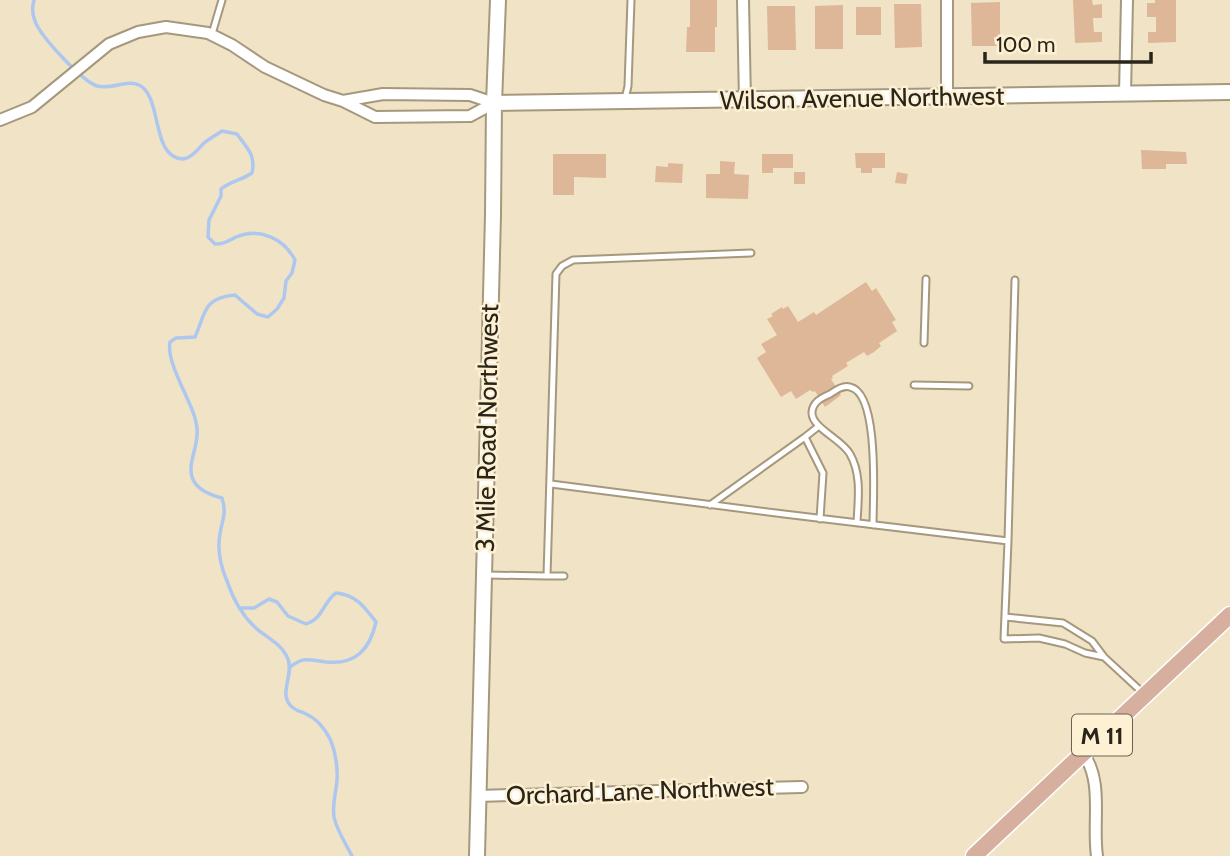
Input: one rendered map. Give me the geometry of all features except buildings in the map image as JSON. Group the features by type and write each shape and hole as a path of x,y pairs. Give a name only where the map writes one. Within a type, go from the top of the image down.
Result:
{"main road":[{"name":"3 Mile Road Northwest","path":"477,856 498,0"},
{"name":"Wilson Avenue Northwest","path":"494,103 1230,92"},
{"name":"M 11","path":"974,856 1230,615"}],"street":[{"path":"743,0 745,100"},
{"path":"947,0 947,97"},
{"path":"1125,94 1127,0"},
{"path":"0,120 32,107 109,44 138,32 166,27 208,33 265,67 375,117 470,116 494,103"},
{"path":"343,101 383,93 470,95 494,103"},
{"path":"1083,753 1091,764 1096,791 1096,850"},
{"name":"Orchard Lane Northwest","path":"478,796 802,787"}],"lane":[{"path":"212,35 222,0"},
{"path":"624,102 628,86 631,0"},
{"path":"547,576 556,274 562,266 573,260 751,253"},
{"path":"923,343 926,279"},
{"path":"1016,280 1004,639 1040,638 1104,657"},
{"path":"915,385 969,386"},
{"path":"857,523 859,483 850,454 837,439 814,421 812,413 818,400 847,386 853,387 862,397 869,420 874,450 873,525"},
{"path":"710,505 819,426"},
{"path":"804,437 823,473 820,519"},
{"path":"551,484 1008,541"},
{"path":"484,575 564,576"},
{"path":"1005,617 1063,623 1092,641 1104,657 1145,695"}],"waterway":[{"path":"34,0 33,13 38,28 82,76 97,86 134,83 146,90 162,141 173,156 187,158 222,131 237,134 252,156 252,173 221,189 221,196 209,220 208,237 218,244 245,234 262,234 285,246 295,260 292,273 286,281 284,298 268,317 257,314 235,295 217,299 207,308 195,337 176,338 170,342 170,350 197,426 192,477 200,489 222,498 224,513 219,546 225,576 232,595 244,614 258,630 279,646 288,659 286,695 290,705 316,720 330,739 337,770 334,817 352,856"},
{"path":"240,608 254,608 269,599 277,602 288,616 306,624 320,614 336,593 359,602 376,622 370,640 353,658 337,662 303,660 290,667"}]}
